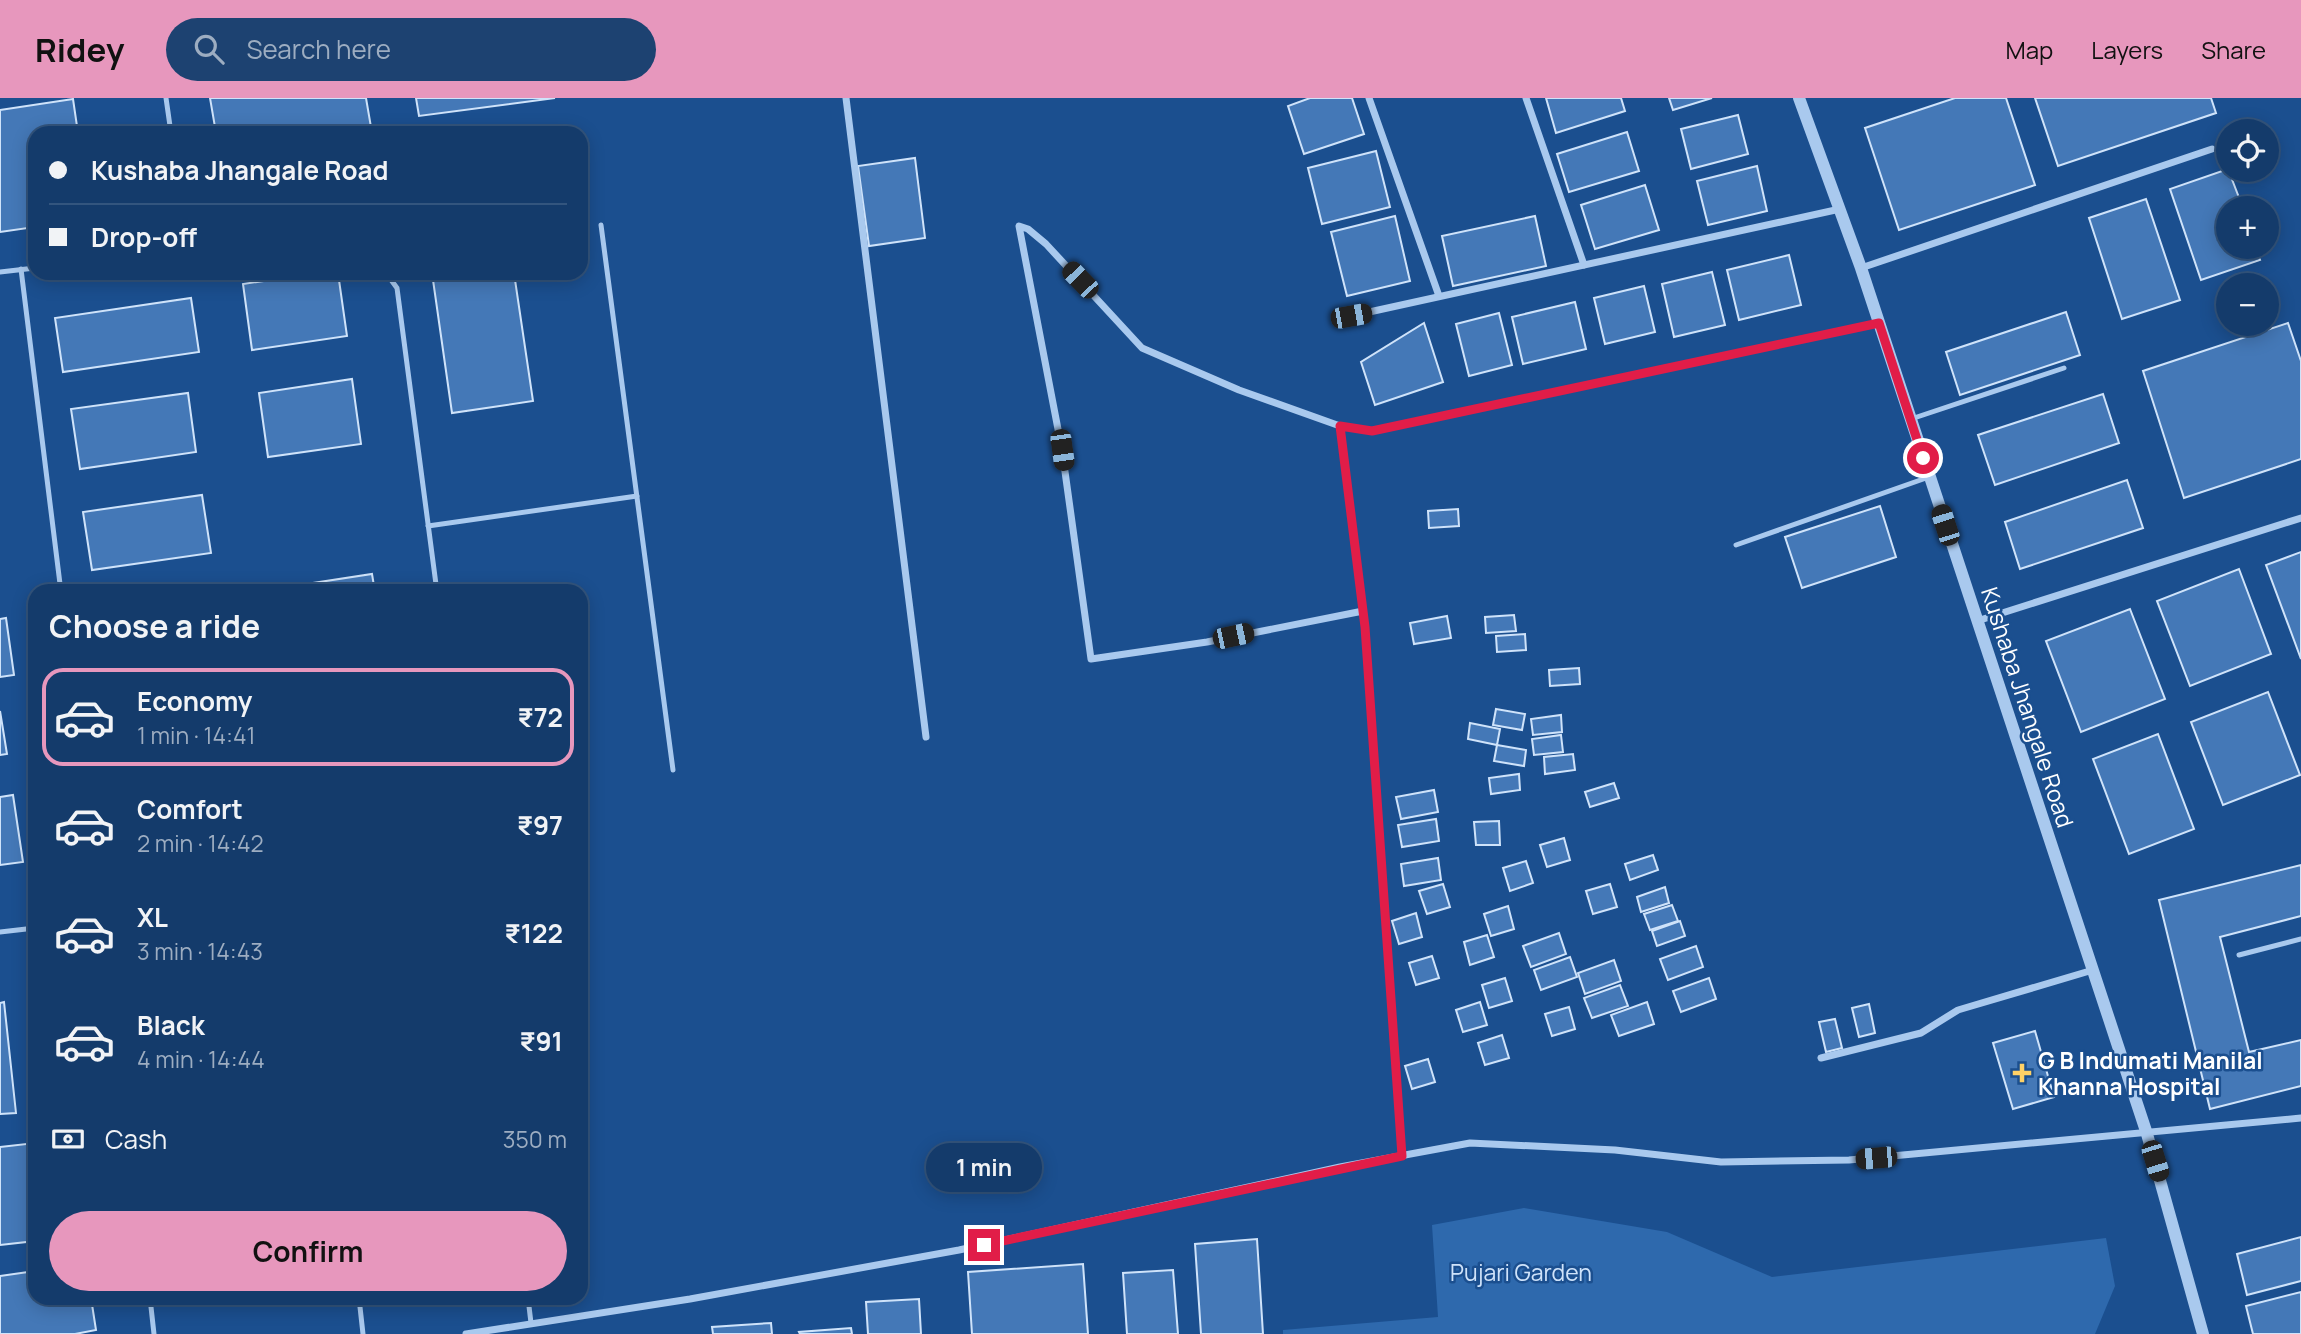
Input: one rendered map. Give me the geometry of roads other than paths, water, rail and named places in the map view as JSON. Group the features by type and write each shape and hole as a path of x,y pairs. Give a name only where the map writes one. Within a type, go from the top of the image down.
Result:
{"street":[{"path":"846,98 926,737"},
{"path":"1368,98 1439,296"},
{"path":"1526,98 1584,265"},
{"name":"Kushaba Jhangale Road","path":"1799,98 1861,268 2147,1134 2203,1334"},
{"path":"1861,268 2212,149"},
{"path":"1351,316 1840,209"},
{"path":"1363,611 1194,644 1091,659 1062,450 1019,226 1028,229 1046,244 1142,348 1239,390 1340,426 1372,431 1879,323"},
{"path":"1340,426 1363,611 1402,1156"},
{"path":"1977,621 2301,518"},
{"path":"1821,1058 1922,1033 1958,1010 2093,970"},
{"path":"466,1334 690,1299 959,1250 1470,1143 1615,1150 1721,1162 1849,1160 2301,1118"}],"lane":[{"path":"166,98 170,126"},
{"path":"601,225 673,770"},
{"path":"0,272 28,268"},
{"path":"21,269 60,584"},
{"path":"391,280 397,288 436,584"},
{"path":"1911,419 2064,368"},
{"path":"1736,545 1929,477"},
{"path":"428,526 637,496"},
{"path":"0,932 28,929"},
{"path":"2239,956 2301,939"},
{"path":"151,1305 154,1334"},
{"path":"360,1305 363,1334"},
{"path":"529,1305 531,1323"}],"place":[{"name":"G B Indumati Manilal Khanna Hospital","path":"2022,1073"}],"park label":[{"name":"Pujari Garden","path":"1521,1272"}]}
